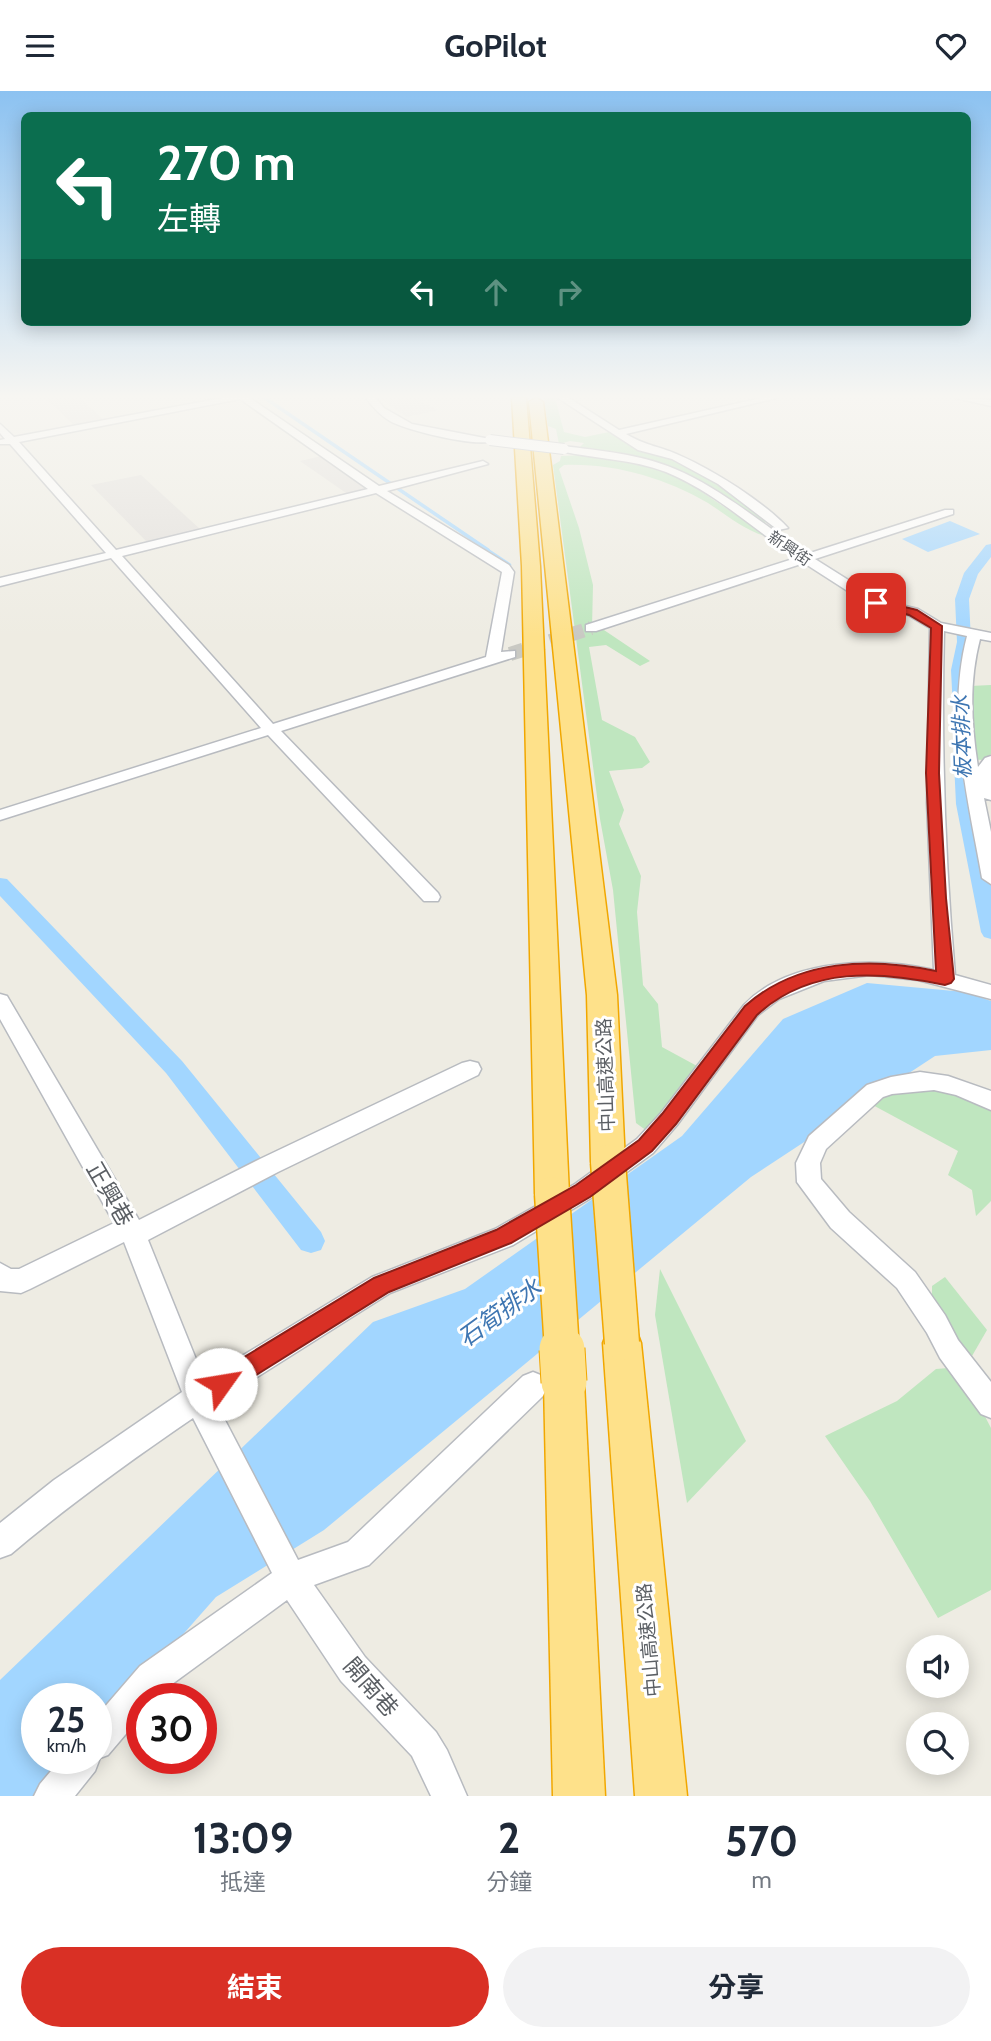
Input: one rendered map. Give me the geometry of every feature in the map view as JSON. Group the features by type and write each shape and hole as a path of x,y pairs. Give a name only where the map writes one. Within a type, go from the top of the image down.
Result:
{"highway":[{"path":"525,478 531,566 552,1194 548,1384 579,1796"},
{"name":"中山高速公路","path":"545,478 602,995 608,1162 661,1796"}],"street":[{"path":"41,478 113,553 269,728 431,897"},
{"path":"359,478 508,572 492,659"},
{"path":"0,582 425,478"},
{"name":"新興街","path":"685,478 876,603 913,613 937,626 991,637"},
{"path":"714,478 809,557"},
{"path":"592,628 949,512"},
{"path":"937,626 933,773 938,898 945,979"},
{"path":"974,635 966,657 964,695 967,747 982,765 985,792 991,795"},
{"path":"0,815 510,654"},
{"path":"982,765 991,878"},
{"path":"0,1543 64,1490 198,1398 381,1285 503,1237 583,1191 646,1146 751,1010 765,997 818,974 847,968 900,969 991,992"},
{"name":"正興巷","path":"0,1001 131,1231 198,1398"},
{"path":"0,1275 4,1281 22,1281 235,1184 470,1069"},
{"path":"991,1101 961,1086 943,1083 911,1081 875,1091 817,1143 811,1152 808,1172 809,1182 834,1215 906,1280 936,1324 948,1349 991,1403"},
{"path":"112,1724 152,1678 291,1578 358,1554 548,1384"},
{"name":"開南巷","path":"198,1398 291,1578 353,1669 424,1744 435,1762 449,1796"},
{"path":"52,1796 70,1774"}],"shaded area":[{"path":"128,478 144,478 201,530 148,543 91,485"},
{"path":"324,478 359,478 375,489 349,495"}],"green space":[{"path":"555,478 562,478 579,528 593,585 592,627 601,628 650,661 640,666 606,645 589,647 602,720 635,737 650,762 642,768 609,771 624,810 619,824 641,876 637,912 643,985 658,1004 662,1047 697,1066 661,1122 647,1131 636,1123 613,890 600,819"},
{"path":"652,478 681,478 769,537 745,527 692,494"},
{"path":"686,478 712,478 766,518 765,526"},
{"path":"991,685 991,754 983,760 967,759 970,686"},
{"path":"932,1087 957,1092 991,1109 991,1201 976,1216 972,1190 948,1175 958,1151 869,1103 884,1094"},
{"path":"660,1269 746,1441 687,1503 655,1315"},
{"path":"945,1277 987,1330 972,1356 932,1312 932,1286"},
{"path":"948,1368 969,1386 991,1428 991,1590 938,1618 870,1501 825,1436 897,1401 936,1369"}],"water":[{"path":"950,521 980,534 928,552 902,539"},
{"name":"石筍排水","path":"867,983 965,992 991,1001 991,1050 935,1056 751,1177 324,1530 216,1597 140,1683 126,1683 126,1699 112,1715 112,1683 21,1683 21,1774 60,1774 40,1796 0,1796 0,1680 373,1322 465,1289 682,1136 783,1019"}],"waterway":[{"path":"382,478 488,550"},
{"name":"板本排水","path":"961,709 959,670 964,642 962,599 971,573 991,548"},
{"path":"485,549 509,565"},
{"name":"板本排水","path":"961,741 965,804 991,932"},
{"path":"0,884 174,1067 311,1241"}],"tunnel":[{"path":"510,654 591,628"}],"route":[{"path":"221,1384 381,1285 503,1237 583,1191 646,1146 751,1010 765,997 818,974 847,968 900,969 945,979 938,898 933,773 937,626 913,613 876,603"}]}
